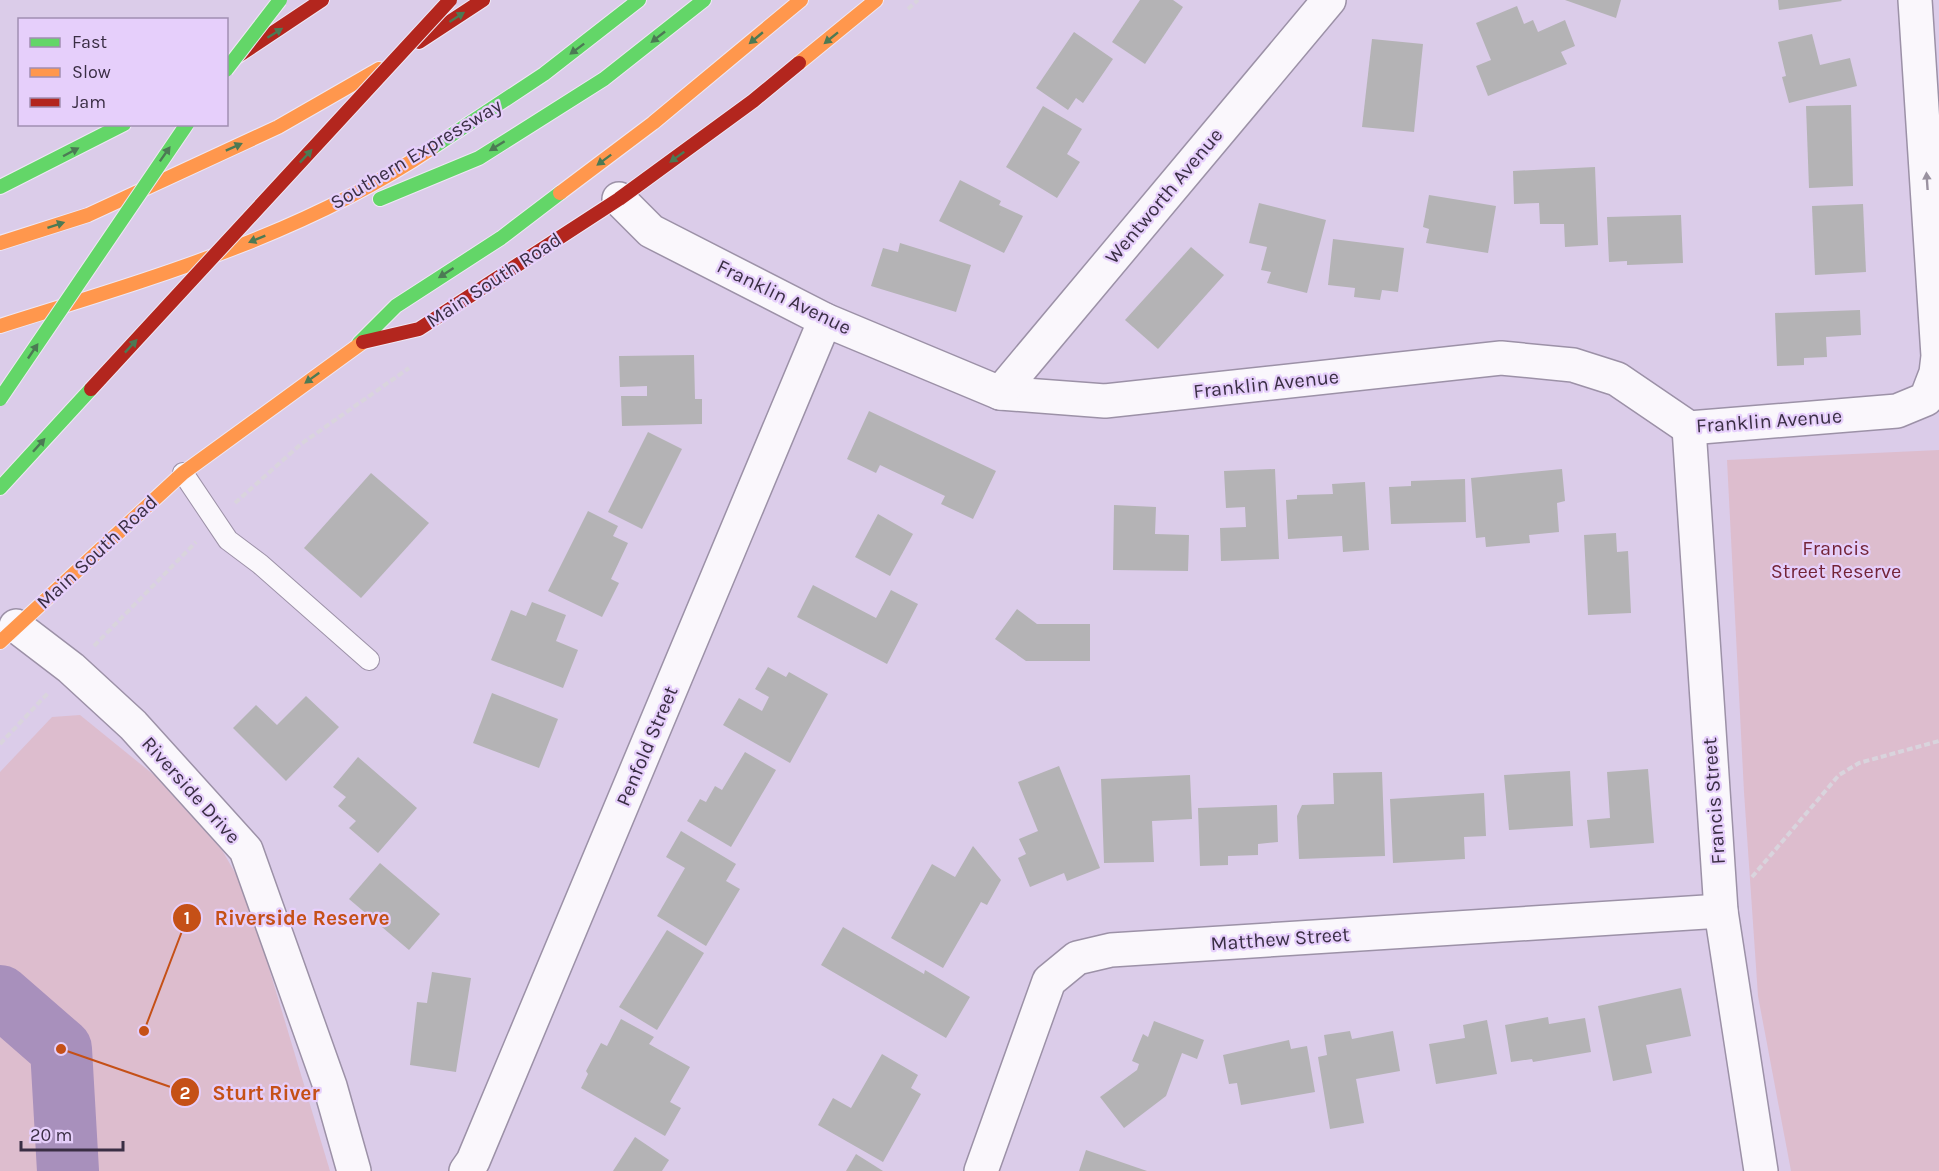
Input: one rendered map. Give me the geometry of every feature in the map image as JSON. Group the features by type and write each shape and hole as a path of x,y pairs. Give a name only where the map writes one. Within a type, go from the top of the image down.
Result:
{"highway":[{"path":"228,67 280,0"},
{"path":"228,44 292,0"},
{"path":"228,63 286,27 322,0"},
{"path":"0,488 450,0"},
{"path":"0,243 88,215 278,127 342,92 483,0"},
{"name":"Southern Expressway","path":"0,326 177,270 311,217 416,159 544,74 639,0"},
{"path":"311,217 391,195 479,158 604,80 704,0"},
{"path":"359,343 396,306 501,238 653,123 801,0"},
{"name":"Main South Road","path":"5,629 183,473 359,343 419,329 619,199 753,101 876,0"},
{"path":"0,187 120,126"},
{"path":"0,399 186,126"}],"street":[{"name":"Wentworth Avenue","path":"1000,393 1329,0"},
{"name":"Franklin Avenue","path":"619,199 651,231 825,320 1000,393 1106,401 1501,358 1572,365 1617,379 1689,428 1897,411 1926,399 1933,386 1938,356 1915,0"},
{"name":"Penfold Street","path":"466,1171 478,1150 825,320"},
{"name":"Francis Street","path":"1689,428 1721,910 1761,1171"},
{"name":"Riverside Drive","path":"5,629 71,668 133,725 246,850 330,1086 354,1171"},
{"name":"Matthew Street","path":"981,1171 1049,981 1077,958 1111,950 1721,910"}],"lane":[{"path":"183,473 228,540 260,564 369,660"}],"path":[{"path":"901,16 918,0"},
{"path":"0,744 71,668 216,522 301,444 416,364"},
{"path":"1721,910 1776,851 1839,775 1858,763 1939,741"}],"green space":[{"name":"Francis Street Reserve","path":"1939,450 1939,1171 1791,1171 1758,996 1744,792 1727,460"},
{"path":"80,715 154,775 222,850 246,892 330,1171 0,1171 0,772 52,717"}],"building":[{"path":"1140,0 1173,0 1183,7 1145,64 1112,42"},
{"path":"1565,0 1621,0 1616,18"},
{"path":"1778,0 1841,0 1842,1 1779,10"},
{"path":"1517,6 1524,24 1533,20 1538,32 1565,20 1575,46 1561,52 1567,64 1488,96 1476,66 1491,60 1476,23"},
{"path":"1074,32 1113,59 1083,103 1076,98 1068,110 1036,88"},
{"path":"1812,34 1820,65 1850,58 1857,86 1789,103 1782,77 1786,76 1778,42"},
{"path":"1372,39 1423,44 1414,132 1362,127"},
{"path":"1851,105 1853,186 1809,188 1806,106"},
{"path":"1043,106 1082,129 1067,154 1080,162 1057,198 1006,167"},
{"path":"1595,167 1598,245 1565,247 1564,224 1540,224 1539,203 1514,204 1513,171"},
{"path":"960,180 1001,201 999,205 1023,216 1004,253 939,221"},
{"path":"1429,195 1496,206 1488,253 1426,243 1429,229 1423,227"},
{"path":"1259,203 1326,220 1307,293 1267,283 1271,272 1261,270 1267,247 1249,243"},
{"path":"1863,204 1866,272 1815,275 1812,206"},
{"path":"1681,215 1683,263 1627,265 1627,261 1609,262 1607,217"},
{"path":"1333,239 1404,248 1398,292 1382,290 1380,300 1354,297 1355,288 1328,285"},
{"path":"900,243 971,265 956,312 871,286 883,248 898,252"},
{"path":"1191,247 1224,275 1158,349 1125,320"},
{"path":"1860,310 1861,335 1826,337 1827,357 1804,358 1804,365 1777,366 1775,313"},
{"path":"694,355 695,399 702,399 702,424 622,426 621,396 647,396 647,386 620,387 619,356"},
{"path":"869,411 996,471 973,519 941,504 945,496 880,465 876,473 847,459"},
{"path":"648,432 682,449 642,529 608,512"},
{"path":"1275,469 1279,559 1221,561 1220,528 1246,527 1245,507 1226,508 1224,471"},
{"path":"1562,469 1565,501 1557,503 1559,532 1529,535 1530,543 1486,547 1485,537 1476,538 1471,478"},
{"path":"371,473 429,523 361,598 304,548"},
{"path":"1465,479 1466,522 1391,524 1389,487 1411,486 1411,481"},
{"path":"1365,482 1369,550 1343,552 1342,536 1288,539 1286,500 1297,499 1297,495 1333,494 1332,484"},
{"path":"1114,505 1156,507 1155,534 1189,535 1188,571 1113,570"},
{"path":"588,511 618,526 613,536 628,543 611,579 619,583 602,617 548,591"},
{"path":"878,514 913,534 890,576 855,557"},
{"path":"1616,533 1617,552 1628,551 1631,613 1588,615 1584,535"},
{"path":"813,585 876,618 891,590 918,604 887,664 797,617"},
{"path":"532,602 566,615 556,641 578,650 563,688 491,660 511,610 526,616"},
{"path":"1017,609 1037,624 1090,624 1090,661 1026,661 995,639"},
{"path":"768,667 786,677 789,672 828,694 790,763 723,725 739,698 762,711 769,697 755,689"},
{"path":"492,693 558,719 539,768 473,743"},
{"path":"306,696 339,727 286,781 233,728 256,705 277,725"},
{"path":"745,752 776,770 731,847 687,821 700,799 706,802 715,786 722,790"},
{"path":"358,757 417,808 378,853 349,828 356,821 338,806 346,797 333,787"},
{"path":"1059,766 1100,868 1067,881 1064,873 1030,887 1018,858 1026,854 1019,839 1038,831 1018,782"},
{"path":"1648,769 1654,843 1590,848 1587,820 1610,818 1607,772"},
{"path":"1570,771 1573,826 1509,830 1504,775"},
{"path":"1382,772 1385,856 1299,859 1297,816 1302,805 1334,804 1333,773"},
{"path":"1190,775 1192,819 1152,821 1154,862 1104,863 1101,779"},
{"path":"1484,793 1486,836 1464,837 1465,859 1393,863 1390,799"},
{"path":"1277,805 1278,842 1258,844 1258,855 1228,856 1228,865 1200,866 1198,808"},
{"path":"681,831 736,864 726,881 740,889 706,946 657,916 685,868 666,857"},
{"path":"973,846 1001,880 987,905 981,902 943,968 891,938 932,864 955,877"},
{"path":"380,863 440,914 409,950 349,899"},
{"path":"843,927 924,974 925,970 970,997 946,1038 821,965"},
{"path":"667,930 704,953 657,1030 619,1007"},
{"path":"432,972 471,978 456,1072 410,1065 417,1002 427,1003"},
{"path":"1681,988 1691,1036 1646,1045 1652,1073 1613,1081 1598,1006"},
{"path":"1548,1017 1549,1024 1585,1018 1591,1052 1533,1062 1532,1059 1511,1062 1505,1025"},
{"path":"621,1019 654,1037 649,1044 690,1067 670,1102 681,1108 665,1136 581,1088 588,1074 586,1071 601,1043 607,1046"},
{"path":"1487,1020 1497,1074 1436,1084 1429,1044 1465,1038 1463,1025"},
{"path":"1154,1021 1204,1040 1197,1059 1182,1053 1166,1096 1124,1128 1100,1097 1137,1070 1139,1064 1132,1061 1143,1034 1148,1037"},
{"path":"1350,1031 1352,1039 1393,1031 1400,1071 1356,1079 1364,1123 1330,1129 1318,1057 1327,1055 1324,1035"},
{"path":"1289,1040 1291,1049 1307,1046 1315,1092 1241,1105 1237,1083 1229,1084 1223,1055"},
{"path":"882,1054 918,1075 911,1088 921,1094 883,1162 818,1125 833,1098 851,1108"},
{"path":"635,1137 669,1160 662,1171 613,1171"},
{"path":"1086,1150 1147,1171 1079,1171"},
{"path":"856,1154 883,1171 846,1171"}],"waterway":[{"path":"0,996 61,1049 68,1171"}],"traffic: fast":[{"path":"228,67 280,0"},
{"path":"432,148 544,74 639,0"},
{"path":"380,199 479,158 604,79 704,0"},
{"path":"0,187 120,126"},
{"path":"0,399 186,126"},
{"path":"359,343 396,306 501,238 560,193"},
{"path":"0,488 91,389"}],"traffic: slow":[{"path":"560,193 653,123 801,0"},
{"path":"799,63 876,0"},
{"path":"0,243 88,215 278,127 379,69"},
{"path":"0,326 168,272 277,231 382,179 432,148"},
{"path":"0,642 183,473 363,342"}],"traffic: jam":[{"path":"238,56 322,0"},
{"path":"91,389 450,0"},
{"path":"419,42 483,0"},
{"path":"363,342 419,329 619,199 753,101 799,63"}],"place":[{"name":"Riverside Reserve","path":"144,1031"},
{"name":"Sturt River","path":"61,1049"}]}
